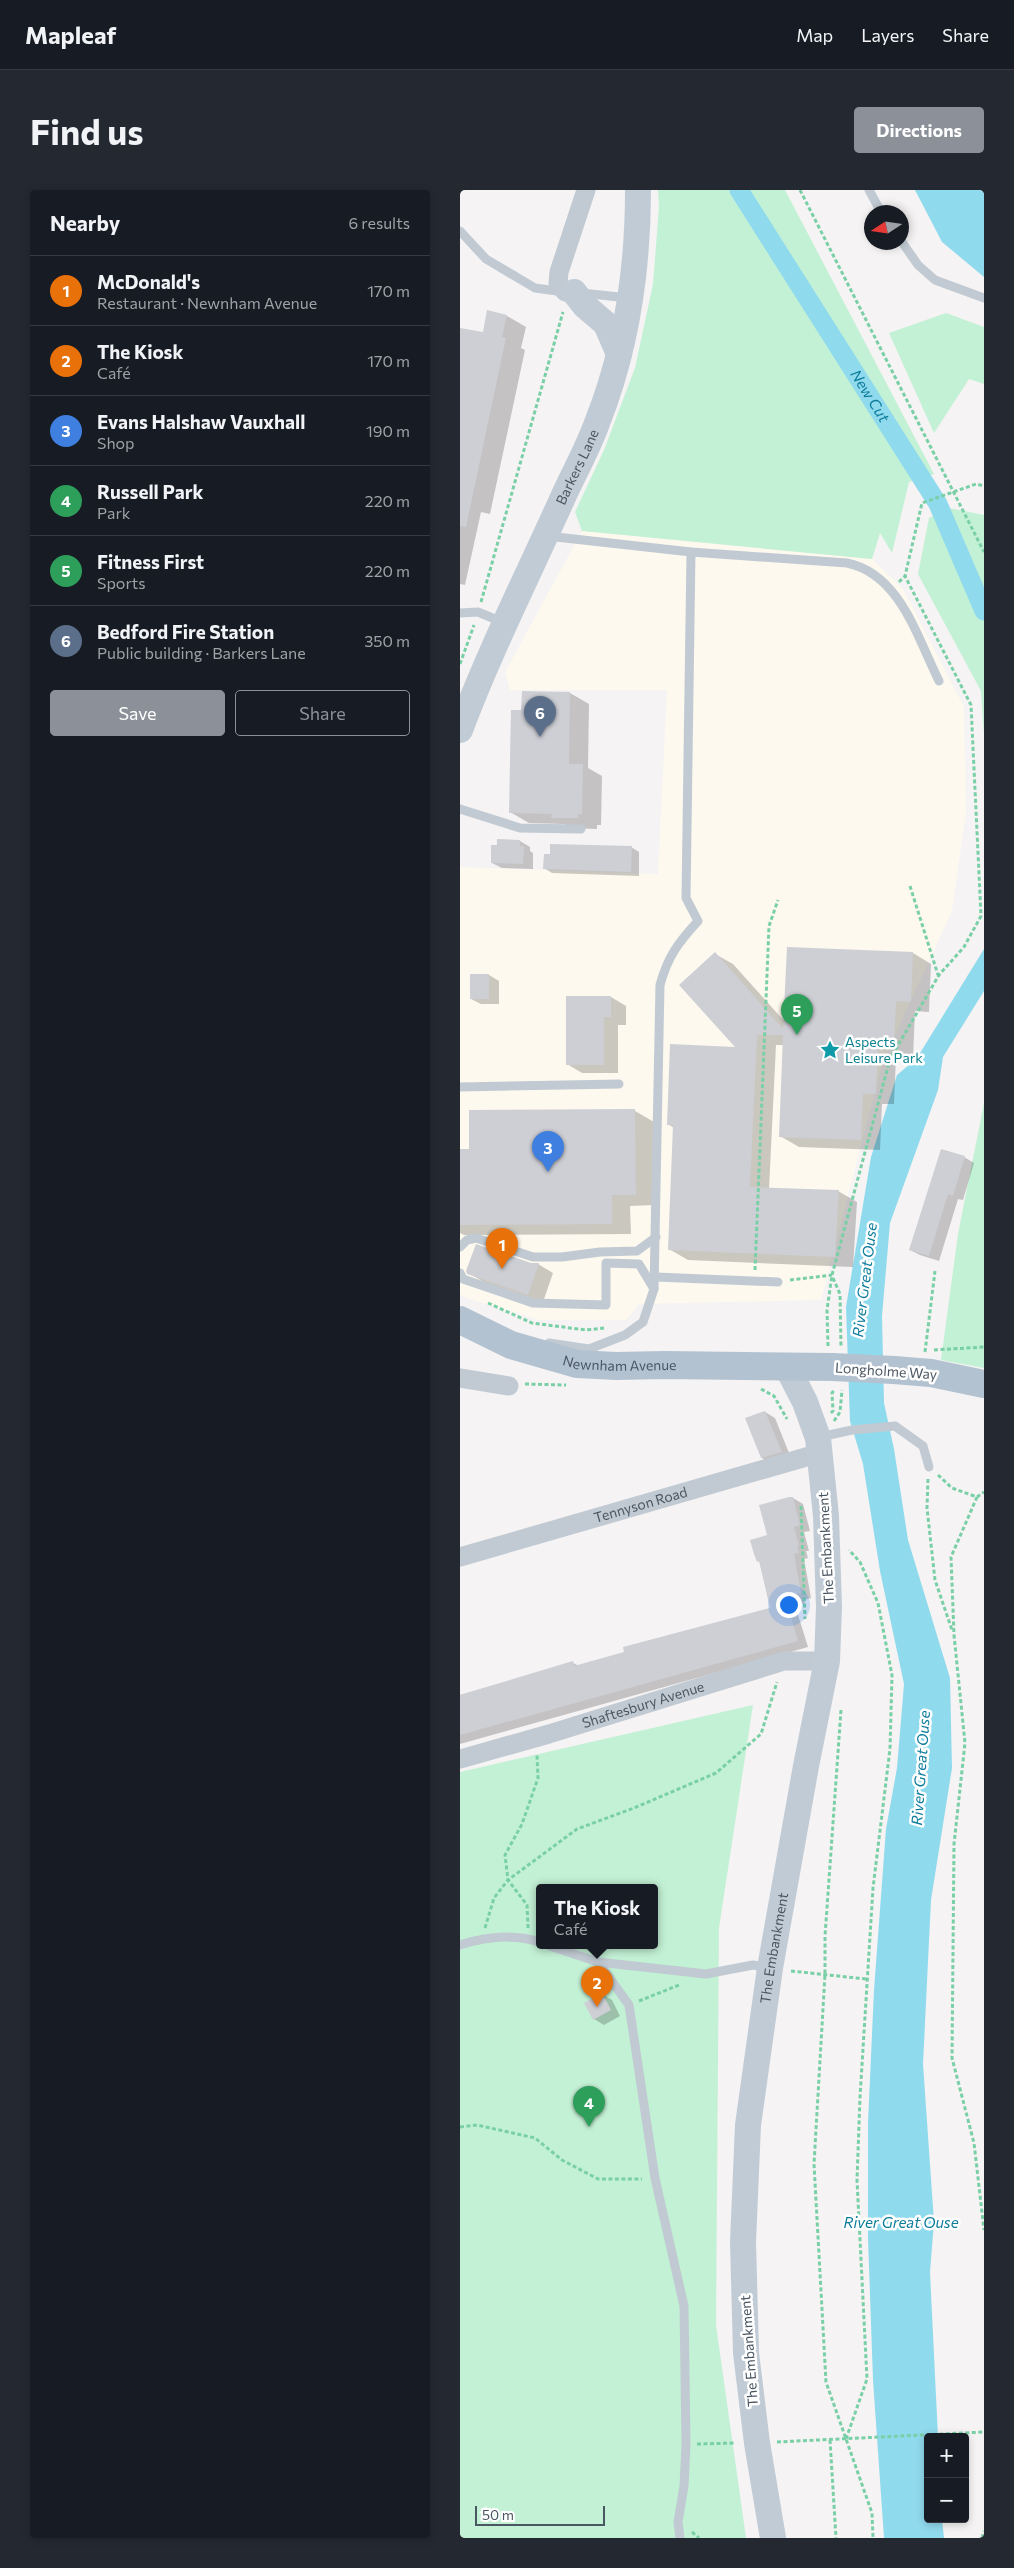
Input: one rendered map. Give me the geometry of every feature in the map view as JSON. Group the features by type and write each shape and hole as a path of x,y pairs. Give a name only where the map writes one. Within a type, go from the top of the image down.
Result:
{"main road":[{"name":"Newnham Avenue","path":"460,1320 494,1338 540,1355 595,1366 787,1366"},
{"name":"Longholme Way","path":"787,1366 894,1370 921,1358 984,1384"}],"street":[{"path":"586,190 559,272 558,283 606,324 619,354"},
{"name":"Barkers Lane","path":"460,730 505,624 598,423 619,354 630,299 636,252 638,190"},
{"name":"The Embankment","path":"773,2538 757,2443 746,2353 743,2242 748,2125 770,1968 827,1661 829,1607 824,1432 805,1402 787,1366"},
{"path":"460,1378 515,1384"},
{"name":"Tennyson Road","path":"460,1557 824,1432"},
{"name":"Shaftesbury Avenue","path":"460,1759 536,1738 784,1661 827,1661"}],"lane":[{"path":"869,190 876,205"},
{"path":"460,230 486,259 535,288 630,299"},
{"path":"908,250 918,265 935,280 984,298"},
{"path":"546,536 690,552 847,562 869,570 892,590 939,681"},
{"path":"494,1338 589,1349 625,1336 643,1322 654,1289 656,1277 660,985 666,962 677,944 698,921 686,898 690,552"},
{"path":"460,612 478,612 505,624"},
{"path":"460,809 520,828 581,830"},
{"path":"460,1087 619,1084"},
{"path":"460,1247 464,1239 476,1238 533,1257 562,1257 600,1252 637,1251 656,1237"},
{"path":"461,1276 533,1303 606,1305 606,1263 639,1264 654,1289"},
{"path":"656,1277 778,1282"},
{"path":"824,1432 895,1426 923,1446 929,1467"},
{"path":"460,1945 482,1938 529,1939 536,1941"},
{"path":"559,1949 598,1962 706,1974 753,1965 770,1968"},
{"path":"598,1962 629,2005 655,2178 684,2306 686,2444 684,2486 678,2522 680,2538"}],"path":[{"path":"800,190 955,491 984,552"},
{"path":"482,599 562,314 570,292"},
{"path":"824,1432 840,1412 836,1368 827,1310 832,1276 890,1059 939,975 964,947 981,916 971,705 904,576 922,503 976,484 984,486"},
{"path":"460,664 474,624"},
{"path":"910,886 939,975"},
{"path":"754,1281 769,926 778,900"},
{"path":"935,1271 921,1358 953,1350 984,1347"},
{"path":"778,1282 832,1276"},
{"path":"824,1432 833,1411 832,1393 836,1368 840,1294 832,1276"},
{"path":"515,1384 575,1385"},
{"path":"759,1387 774,1396 789,1423"},
{"path":"929,1467 952,1488 977,1497"},
{"path":"929,1467 927,1508 935,1580 954,1635"},
{"path":"984,1492 977,1497 950,1557 954,1635 965,1743 954,1844 952,2058 974,2143 984,2230"},
{"path":"801,1496 805,1621"},
{"path":"848,1541 850,1558"},
{"path":"846,2439 867,2379 857,2180 873,1888 890,1749 892,1675 878,1603 860,1562 849,1550"},
{"path":"482,1938 494,1898 508,1880 577,1829 634,1808 716,1773 761,1734 784,1661"},
{"path":"841,1702 814,2164 826,2382 872,2513 873,2538"},
{"path":"529,1939 527,1905 508,1880 505,1856 522,1824 538,1778 536,1738"},
{"path":"770,1968 867,1979"},
{"path":"629,2005 706,1974"},
{"path":"460,2127 477,2125 535,2138 562,2160 598,2179 655,2178"},
{"path":"846,2439 984,2432"},
{"path":"830,2440 836,2538"},
{"path":"982,2538 984,2532"}],"shaded area":[{"name":"Aspects Leisure Park","path":"582,531 872,559 903,589 964,707 966,812 952,911 883,1061 821,1300 639,1304 626,1320 539,1320 466,1298 460,1294 460,867 658,874 667,690 510,690 505,672"}],"green space":[{"path":"658,190 785,190 934,474 909,482 892,553 880,533 872,559 582,531 575,512 604,450 635,368 653,284 659,207"},
{"path":"946,313 984,327 984,384 969,379 934,433 889,333"},
{"path":"949,508 984,515 984,735 981,691 918,574 929,518"},
{"path":"984,1103 984,1368 941,1360 958,1234"},
{"path":"753,1705 719,1928 716,2325 746,2538 460,2538 460,1772"}],"water":[{"path":"915,190 984,190 984,277 942,242"},
{"name":"River Great Ouse","path":"984,949 984,991 943,1057 938,1090 890,1223 882,1316 884,1403 894,1449 908,1540 950,1678 952,1768 931,1900 923,2064 934,2222 930,2272 938,2433 924,2433 924,2523 942,2523 944,2538 884,2538 873,2380 868,2238 868,2123 874,1990 886,1829 897,1768 904,1684 880,1571 863,1464 850,1421 846,1307 871,1157 897,1075 917,1058"}],"building":[{"path":"487,310 507,315 502,337 506,338 466,527 460,526 460,328 483,332"},
{"path":"522,691 570,692 569,764 583,764 582,814 578,814 578,818 551,818 552,814 509,813 511,710 521,710"},
{"path":"497,839 520,840 520,846 524,846 523,864 491,863 491,845 497,845"},
{"path":"550,844 632,846 631,872 543,869 544,854 550,854"},
{"path":"787,947 913,952 911,1002 896,1001 894,1048 878,1047 876,1094 863,1094 861,1140 779,1137 783,1035 757,1035 750,1187 839,1190 835,1257 668,1250 673,1125 667,1125 670,1044 735,1047 679,985 715,952 783,1029"},
{"path":"470,974 489,974 489,999 470,999"},
{"path":"566,996 611,996 611,1017 604,1017 604,1065 566,1065"},
{"path":"635,1109 636,1195 612,1195 612,1224 460,1225 460,1149 469,1149 469,1110"},
{"path":"941,1149 965,1156 953,1196 948,1194 929,1256 909,1250"},
{"path":"476,1244 531,1263 539,1263 528,1295 467,1274 466,1271"},
{"path":"765,1411 782,1452 761,1458 745,1418"},
{"path":"793,1497 800,1525 794,1527 799,1545 797,1546 799,1553 794,1554 801,1593 795,1594 796,1597 786,1600 798,1641 460,1735 460,1695 573,1661 574,1666 624,1652 623,1647 770,1608 759,1561 757,1562 750,1540 767,1535 759,1505"},
{"path":"602,1993 611,2010 593,2020 584,2003"}],"waterway":[{"name":"New Cut","path":"739,190 938,504 984,611"}],"place":[{"name":"Bedford Fire Station","path":"540,737"},
{"name":"Fitness First","path":"797,1035"},
{"name":"Aspects Leisure Park","path":"830,1050"},
{"name":"Evans Halshaw Vauxhall","path":"548,1172"},
{"name":"McDonald's","path":"502,1269"},
{"name":"The Kiosk","path":"597,2007"},
{"name":"Russell Park","path":"589,2127"}]}
